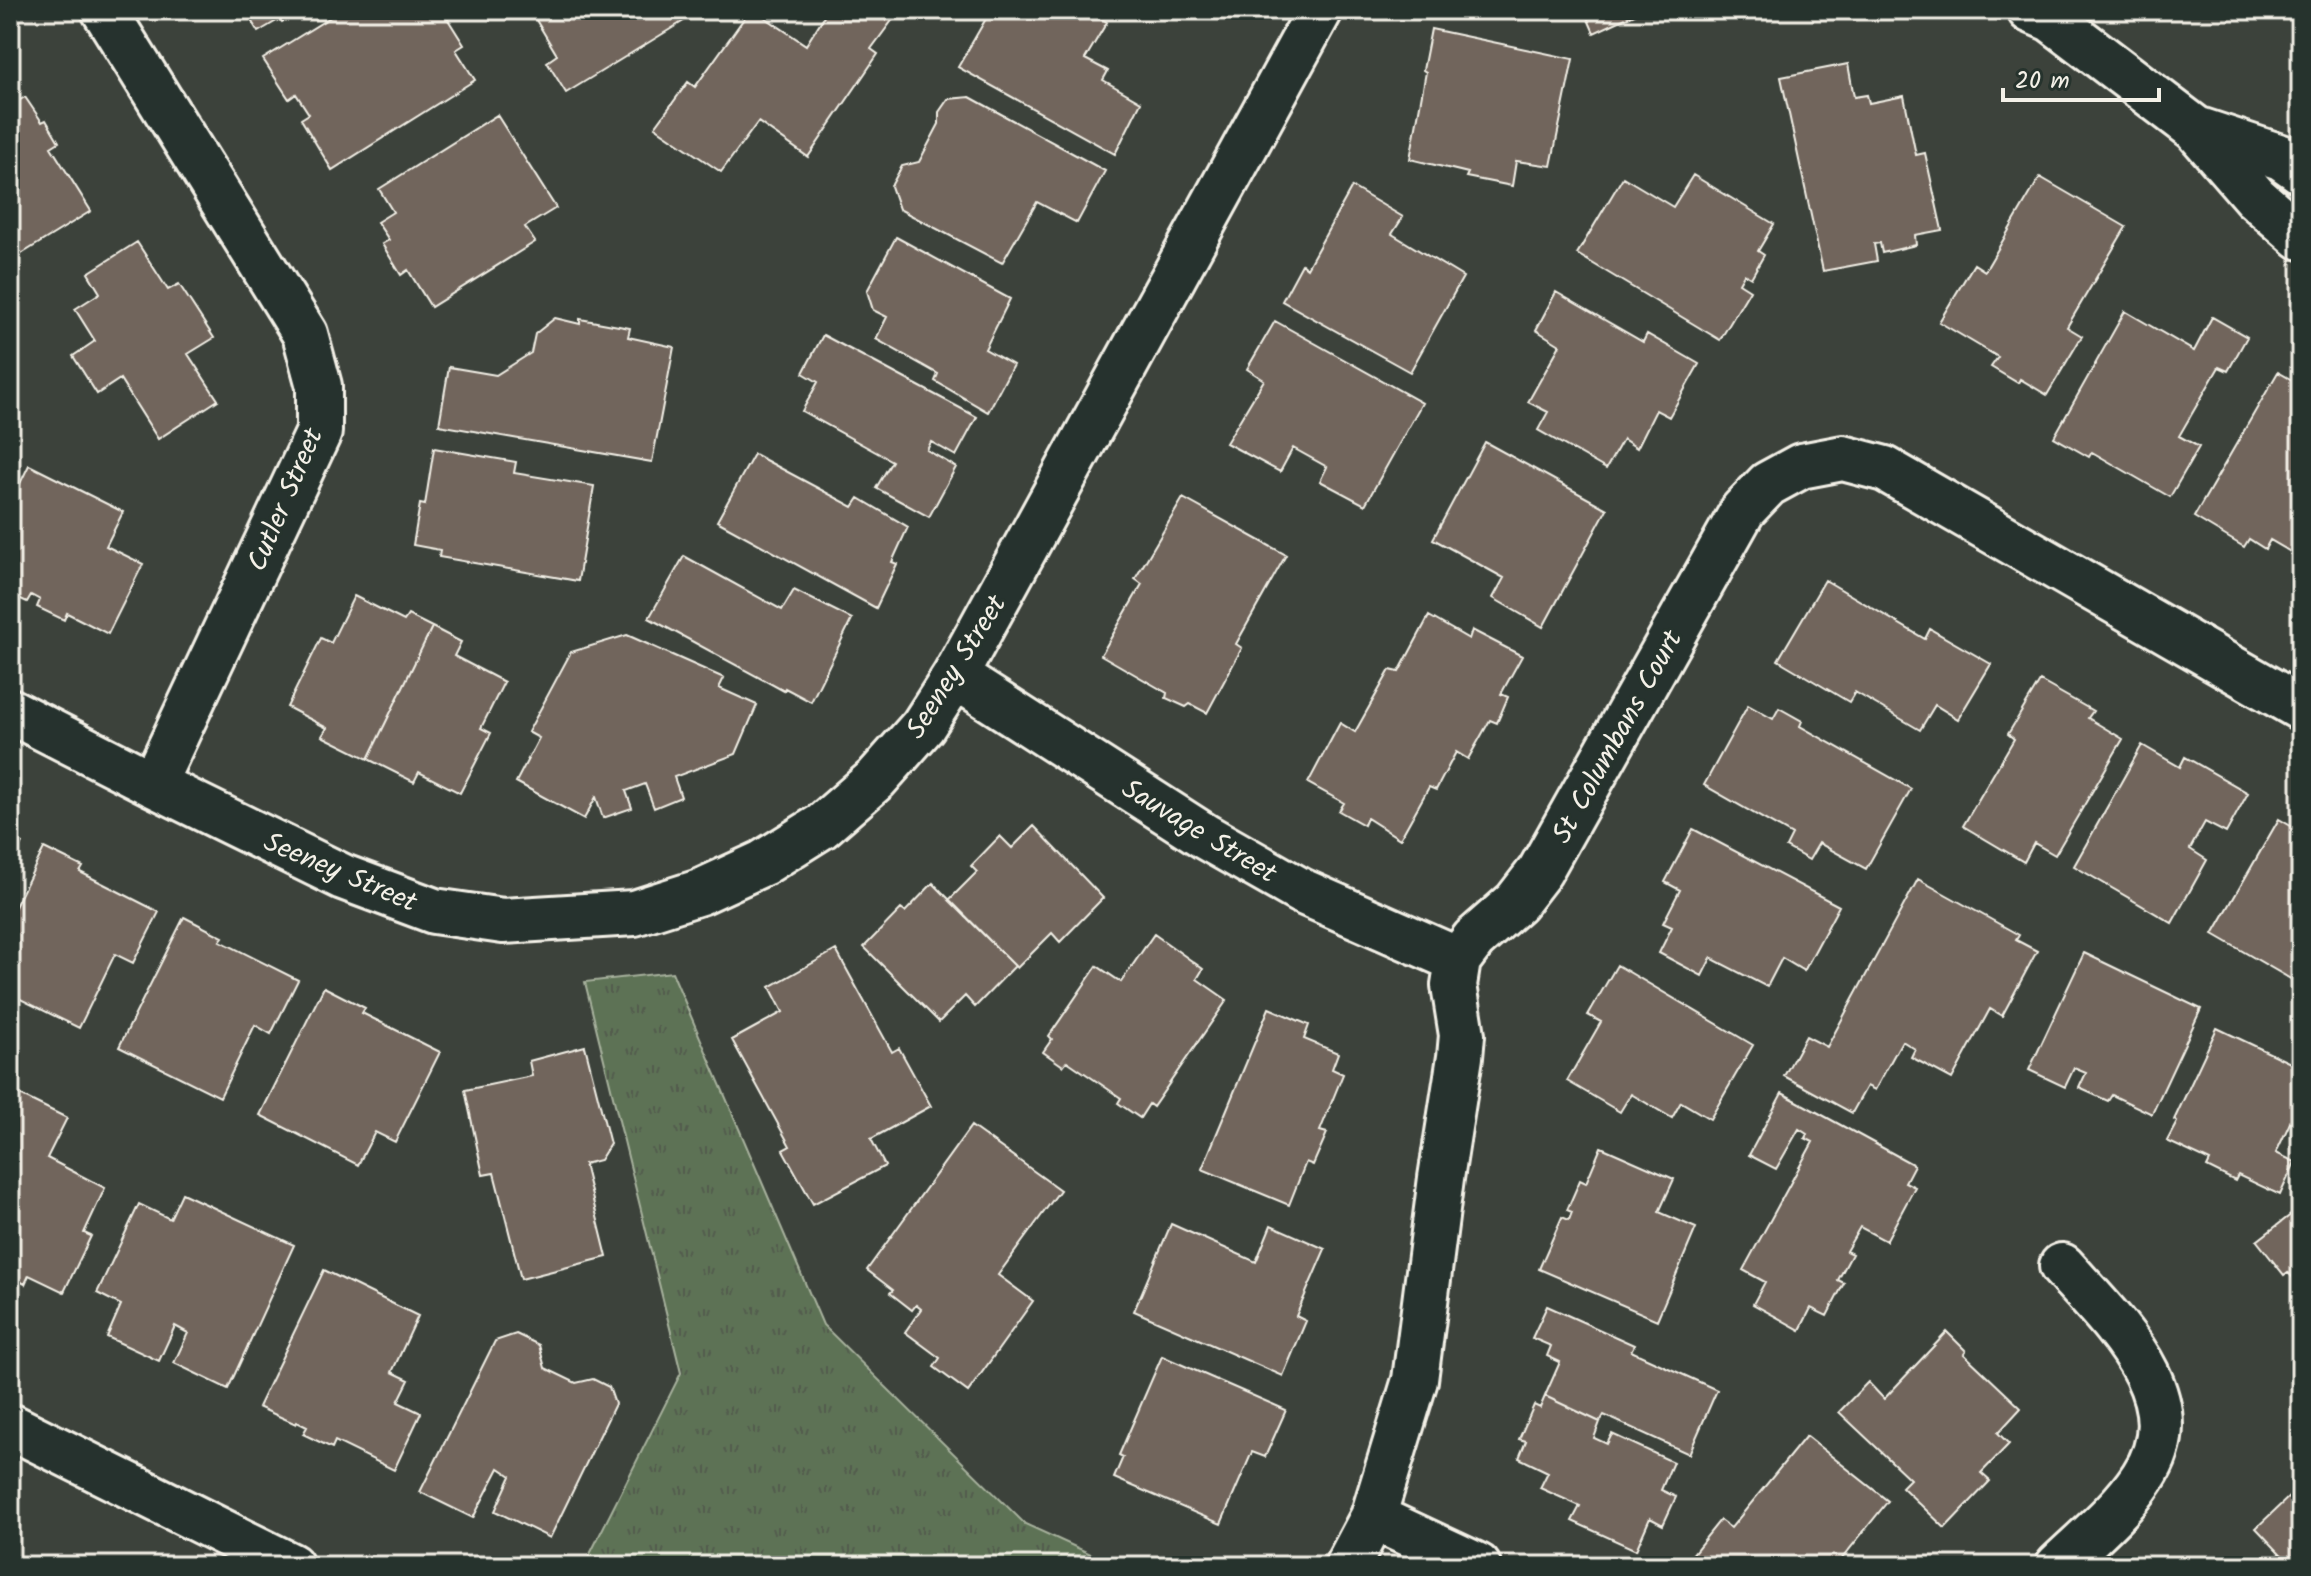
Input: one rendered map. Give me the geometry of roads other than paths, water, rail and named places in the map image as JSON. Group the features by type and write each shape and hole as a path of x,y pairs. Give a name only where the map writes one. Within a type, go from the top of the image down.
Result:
{"street":[{"name":"Cutler Street","path":"104,10 305,334 319,386 319,432 153,784"},
{"name":"Seeney Street","path":"10,711 343,877 434,911 503,921 634,913 700,892 763,863 822,826 876,779 923,726 955,676 1320,10"},
{"path":"2042,13 2196,129 2255,197 2301,237"},
{"path":"2196,129 2281,157 2301,171"},
{"name":"St Columbans Court","path":"1458,960 1474,939 1516,902 1540,871 1743,510 1768,484 1801,466 1843,458 1885,469 2301,708"},
{"name":"Sauvage Street","path":"955,676 1206,837 1301,891 1458,960"},
{"path":"1347,1566 1373,1517 1415,1380 1460,1057 1462,1035 1454,985 1458,960"},
{"path":"2058,1566 2124,1502 2145,1474 2161,1436 2157,1399 2146,1370 2120,1332 2062,1266"},
{"path":"10,1426 291,1566"},
{"path":"1373,1517 1478,1566"}]}
